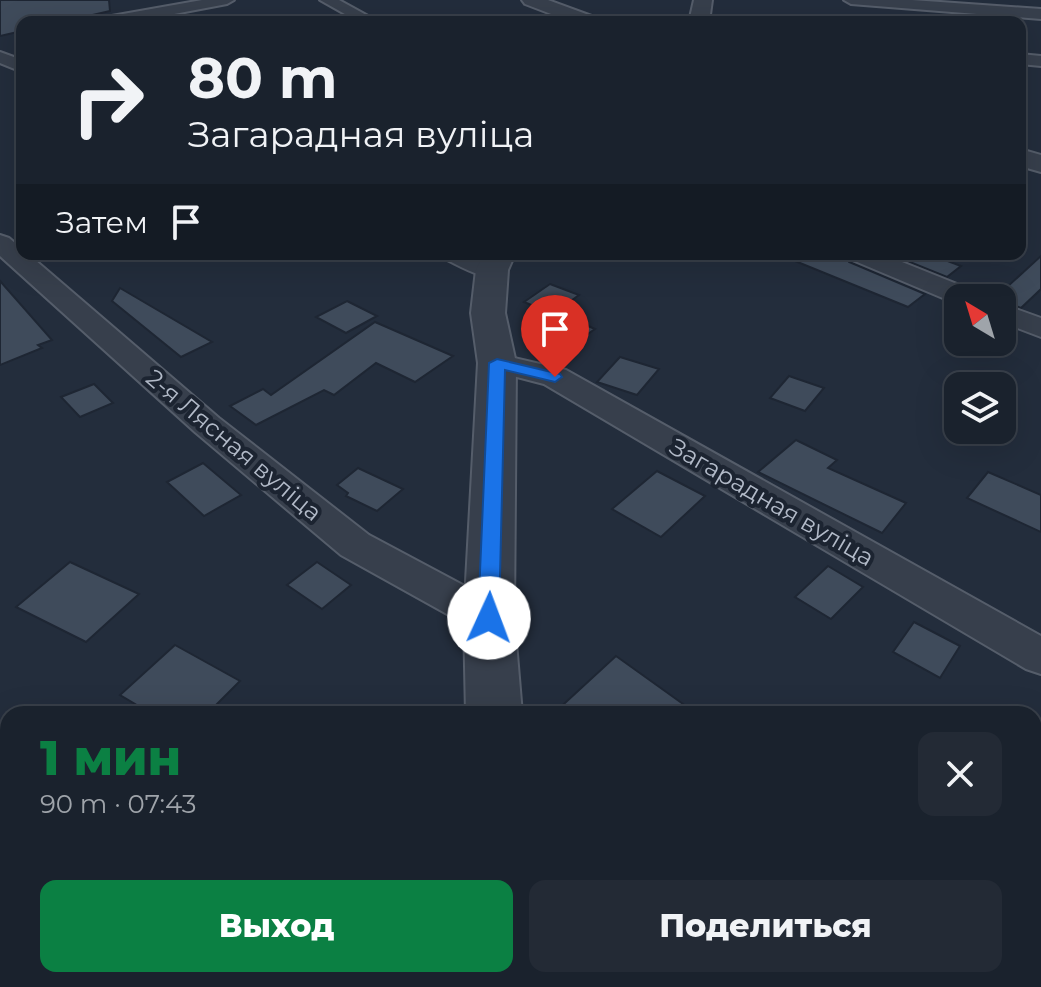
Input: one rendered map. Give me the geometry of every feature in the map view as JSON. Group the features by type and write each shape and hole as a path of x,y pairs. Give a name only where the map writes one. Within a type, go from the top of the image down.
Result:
{"street":[{"path":"139,16 227,0"},
{"path":"327,0 359,16"},
{"path":"531,0 574,16"},
{"path":"851,0 1041,14"},
{"name":"2-я Лясная вуліца","path":"0,243 16,257"},
{"name":"2-я Лясная вуліца","path":"19,260 207,425 355,545 489,618"},
{"path":"482,260 497,363 489,618 494,706"},
{"path":"874,260 944,289"},
{"path":"1016,318 1041,328"},
{"name":"Загарадная вуліца","path":"497,363 555,377 1041,657"}],"building":[{"path":"0,0 109,0 110,11 88,16 16,16 16,32 0,36"},
{"path":"1041,256 1041,289 1021,308 1016,306 1016,284 1010,284"},
{"path":"793,260 848,260 925,294 908,307"},
{"path":"905,260 945,260 961,266 947,277"},
{"path":"0,281 52,340 38,345 42,348 0,365"},
{"path":"550,284 579,295 553,314 524,302"},
{"path":"120,288 212,342 181,357 112,301"},
{"path":"347,301 377,316 346,333 316,317"},
{"path":"565,316 595,329 556,356 526,343"},
{"path":"375,322 453,356 415,382 376,363 334,395 324,390 256,425 230,406 263,389 271,395"},
{"path":"620,357 659,369 637,395 597,382"},
{"path":"789,376 824,388 805,411 770,398"},
{"path":"94,384 113,403 80,417 61,397"},
{"path":"796,440 837,460 828,468 906,503 882,533 758,472"},
{"path":"203,463 241,495 204,516 167,482"},
{"path":"358,468 403,489 377,511 346,496 348,493 337,485"},
{"path":"657,471 705,496 661,537 612,509"},
{"path":"988,472 1041,495 1041,532 967,498"},
{"path":"70,562 139,594 86,642 16,607"},
{"path":"317,562 351,585 322,609 287,585"},
{"path":"828,566 863,587 831,619 795,597"},
{"path":"914,622 960,646 940,678 893,652"},
{"path":"175,645 240,681 215,706 139,706 120,695"},
{"path":"616,656 686,706 562,706"}],"route":[{"path":"489,618 497,363 555,377"}]}
